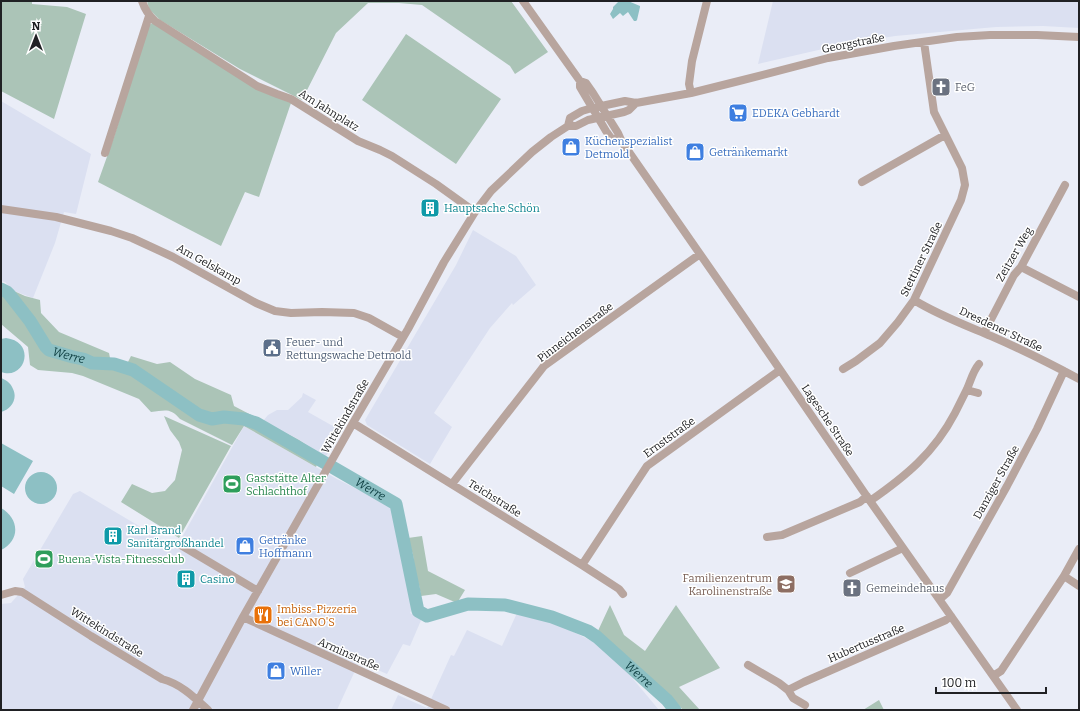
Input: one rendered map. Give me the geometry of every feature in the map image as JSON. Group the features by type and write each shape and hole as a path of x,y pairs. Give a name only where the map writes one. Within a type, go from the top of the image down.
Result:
{"street":[{"path":"105,153 148,16 142,1"},
{"name":"Lagesche Straße","path":"523,1 580,81 580,87 610,138 622,142"},
{"path":"691,92 689,84 692,61 707,1"},
{"name":"Am Jahnplatz","path":"148,16 257,86 291,99 358,141 392,156 436,184 475,212"},
{"name":"Georgstraße","path":"592,108 625,102 636,103 691,92 828,58 894,46 990,35 1037,34 1079,37"},
{"name":"Stettiner Straße","path":"843,369 880,343 914,300 961,200 965,185 962,168 934,112 924,42"},
{"name":"Lagesche Straße","path":"580,81 586,83 602,106 622,142 1017,710"},
{"name":"Georgstraße","path":"608,116 628,110 636,103"},
{"name":"Wittekindstraße","path":"568,126 570,118 582,111 592,108"},
{"name":"Wittekindstraße","path":"193,710 242,617 448,256 475,212 491,191 532,152 551,137 568,126 576,126 597,117 608,116"},
{"path":"862,182 945,135"},
{"name":"Zeitzer Weg","path":"984,333 1014,275 1021,267 1065,185"},
{"name":"Am Gelskamp","path":"1,209 56,217 111,230 173,257 256,303 275,311 291,313 354,313 369,318 403,337"},
{"name":"Pinneichenstraße","path":"452,484 544,366 700,254"},
{"path":"1021,267 1079,297"},
{"name":"Dresdener Straße","path":"914,300 928,308 1079,378"},
{"path":"766,537 782,535 869,498 891,486 915,467 930,452 945,430 954,415 975,369 979,364"},
{"name":"Ernststraße","path":"582,565 647,466 780,370"},
{"name":"Danziger Straße","path":"940,599 947,593 1007,486 1037,429 1064,371"},
{"path":"966,390 978,393"},
{"name":"Teichstraße","path":"353,423 582,565 619,589 623,594"},
{"path":"179,544 258,591"},
{"path":"850,573 903,548"},
{"path":"993,676 1001,671 1064,576 1079,549"},
{"path":"1064,576 1079,586"},
{"name":"Wittekindstraße","path":"1,595 15,591 22,592 162,679 168,680 184,689 198,701"},
{"name":"Hubertusstraße","path":"788,690 946,620 951,616"},
{"name":"Arminstraße","path":"242,617 446,710"},
{"path":"748,665 779,683 788,690 793,698 805,706"},
{"path":"198,701 208,710"}],"shaded area":[{"path":"773,1 1079,1 1079,28 1043,26 996,27 895,36 840,45 758,64"},
{"path":"1,101 91,154 76,214 64,212 55,243 33,298 14,291 5,282 1,281"},
{"path":"473,230 516,256 536,285 513,305 512,303 490,328 434,413 452,427 430,464 367,425 365,420 456,265"},
{"path":"303,393 316,400 308,412 331,425 336,426 346,421 325,458 299,440 263,421 268,415 277,410 288,410 302,397"},
{"path":"244,426 337,479 392,507 402,548 401,556 405,562 411,593 413,607 410,613 422,618 410,646 403,644 387,674 359,662 337,710 1,710 1,604 11,603 25,587 23,579 73,494 80,491 176,548"},
{"path":"517,613 551,621 608,649 659,710 391,710 398,695 427,708 451,655 454,656 467,630 502,646"}],"green space":[{"path":"1,1 32,1 32,4 67,7 86,14 54,119 1,91"},
{"path":"147,1 511,1 548,52 515,74 510,66 422,5 368,3 336,33 302,100 240,69 160,20 149,9"},
{"path":"152,23 291,103 259,197 245,192 221,246 98,182 114,137 148,26"},
{"path":"406,34 501,99 456,164 362,100"},
{"path":"14,291 40,300 41,313 59,332 109,353 110,358 127,364 131,356 157,364 170,362 195,379 231,395 234,406 299,440 321,455 316,467 244,426 232,445 180,419 170,411 151,412 139,399 83,376 72,373 38,370 30,365 28,347 1,324 1,292"},
{"path":"164,416 231,446 179,538 121,502 132,484 152,493 165,491 175,480 182,450 179,442 170,430"},
{"path":"422,536 428,571 465,590 457,603 436,594 421,596 408,538"},
{"path":"610,605 624,635 645,651 676,605 720,668 679,687 700,710 683,710 670,695 597,633"},
{"path":"879,700 884,710 863,710"}],"water":[{"path":"619,1 628,1 640,6 636,21 634,21 628,12 623,16 620,13 613,19 610,14 613,7"},
{"path":"6,338 16,341 22,346 24,353 24,360 21,366 16,371 9,373 1,372 1,339"},
{"path":"1,378 11,385 15,397 13,404 5,411 1,412"},
{"path":"1,443 33,461 14,494 1,486"},
{"path":"38,472 44,472 54,479 57,488 56,494 50,501 44,504 38,504 28,497 25,491 25,485 32,475"},
{"path":"1,508 11,517 14,523 15,535 12,541 1,550"}],"waterway":[{"name":"Werre","path":"1,289 9,294 30,321 49,350 83,359 92,363 114,364 133,370 199,415 212,419 224,417 244,419 256,423 396,504 418,611 427,616 468,604 505,605 552,617 588,631 597,637 667,700 675,710"}],"place":[{"name":"FeG","path":"941,87"},
{"name":"EDEKA Gebhardt","path":"738,113"},
{"name":"Küchenspezialist Detmold","path":"571,147"},
{"name":"Getränkemarkt","path":"695,152"},
{"name":"Hauptsache Schön","path":"430,208"},
{"name":"Feuer- und Rettungswache Detmold","path":"272,348"},
{"name":"Gaststätte Alter Schlachthof","path":"232,484"},
{"name":"Karl Brand Sanitärgroßhandel","path":"113,536"},
{"name":"Getränke Hoffmann","path":"245,546"},
{"name":"Buena-Vista-Fitnessclub","path":"44,559"},
{"name":"Casino","path":"186,579"},
{"name":"Familienzentrum Karolinenstraße","path":"786,584"},
{"name":"Gemeindehaus","path":"852,588"},
{"name":"Imbiss-Pizzeria bei CANO'S","path":"263,615"},
{"name":"Willer","path":"276,671"}]}
